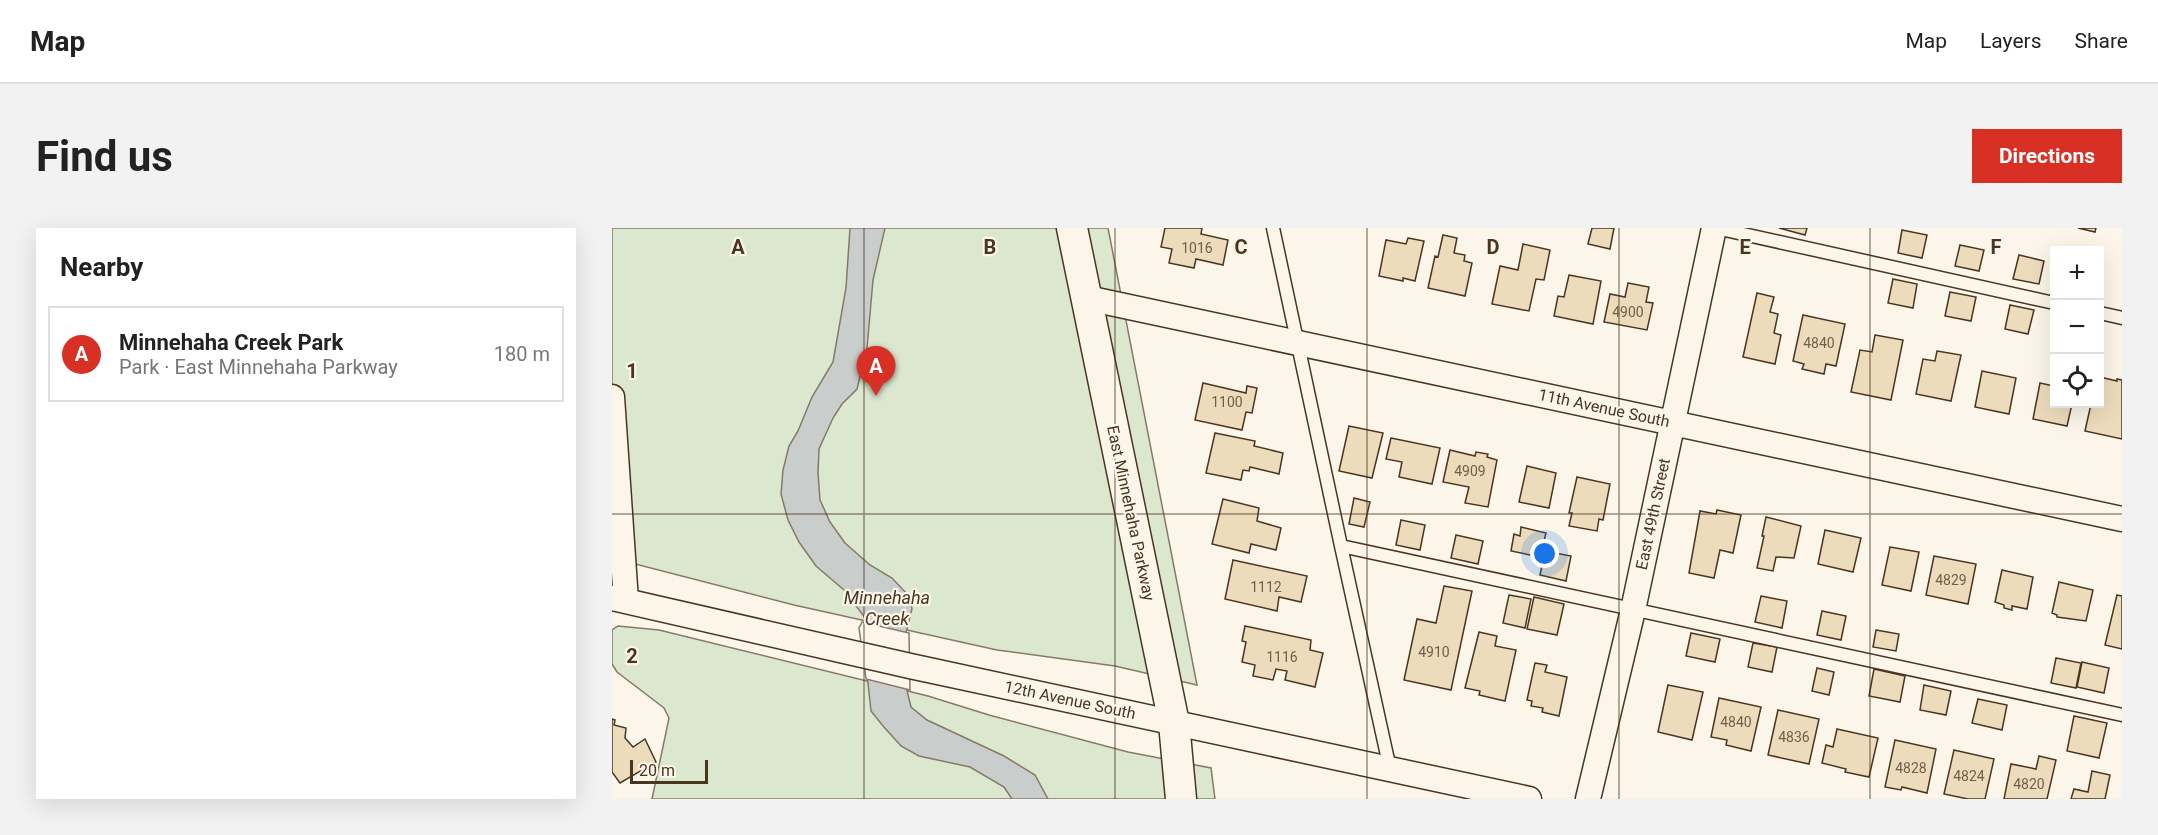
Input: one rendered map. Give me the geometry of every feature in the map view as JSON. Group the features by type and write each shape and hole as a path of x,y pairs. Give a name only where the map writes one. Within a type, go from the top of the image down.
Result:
{"street":[{"name":"East Minnehaha Parkway","path":"1072,228 1174,723 1181,799"},
{"name":"East 49th Street","path":"1588,799 1633,609 1715,228"},
{"name":"11th Avenue South","path":"1087,298 2122,519"},
{"path":"612,397 619,600"},
{"name":"12th Avenue South","path":"619,600 910,666 1529,799"}],"lane":[{"path":"1273,228 1390,769"},
{"path":"1715,228 2050,302"},
{"path":"2104,314 2122,318"},
{"path":"1341,546 2122,716"}],"green space":[{"path":"612,228 1108,228 1197,685 1115,666 997,650 794,605 612,558"},
{"path":"618,626 659,630 928,696 989,715 1128,752 1211,768 1215,799 652,799 669,718 664,708 617,672 612,664 612,630"}],"water":[{"name":"Minnehaha Creek","path":"850,228 885,228 873,280 867,348 857,389 842,404 833,418 819,449 820,500 830,522 845,543 870,565 892,578 910,597 912,609 906,633 906,687 911,707 927,720 1004,756 1035,775 1048,799 1012,799 1004,787 970,767 919,756 901,746 871,711 862,628 866,619 844,590 816,566 799,542 788,520 781,494 783,470 789,446 812,397 833,362 846,288"}],"pier":[{"path":"862,622 909,633 910,690 866,679 859,628"}],"building":[{"path":"1165,228 1202,228 1201,234 1228,240 1223,265 1196,259 1194,268 1169,263 1172,249 1161,247"},
{"path":"1592,228 1614,228 1610,249 1588,244"},
{"path":"1779,228 1807,228 1805,235"},
{"path":"2078,228 2096,228 2095,232"},
{"path":"1902,230 1927,235 1922,258 1898,253"},
{"path":"1443,235 1457,238 1454,253 1465,255 1464,261 1472,263 1465,296 1428,288 1435,256 1438,257"},
{"path":"1408,238 1424,241 1415,281 1379,276 1386,240 1406,244"},
{"path":"1523,244 1550,250 1544,280 1536,279 1529,311 1492,304 1500,266 1518,270"},
{"path":"1960,245 1984,250 1979,271 1955,266"},
{"path":"2019,255 2044,261 2039,284 2013,279"},
{"path":"1569,275 1601,281 1593,324 1554,316 1558,296 1564,297"},
{"path":"1893,279 1917,284 1913,308 1888,303"},
{"path":"1628,283 1649,287 1646,302 1653,303 1647,330 1604,322 1610,294 1625,297"},
{"path":"1950,292 1976,297 1971,321 1945,316"},
{"path":"1757,293 1774,297 1770,312 1778,314 1774,333 1781,335 1775,364 1743,357"},
{"path":"2010,305 2034,310 2028,334 2005,329"},
{"path":"1803,315 1845,324 1836,366 1826,364 1824,374 1802,369 1804,364 1793,361"},
{"path":"1875,335 1903,340 1891,400 1851,392 1860,350 1872,352"},
{"path":"1937,351 1961,355 1951,401 1916,394 1923,359 1935,361"},
{"path":"1982,371 2016,378 2009,414 1975,407"},
{"path":"2104,378 2122,380 2122,439 2085,431 2090,408 2104,408"},
{"path":"1203,383 1246,393 1247,386 1257,388 1252,413 1246,412 1242,430 1195,420"},
{"path":"2040,383 2050,385 2050,408 2071,408 2067,426 2033,419"},
{"path":"1349,426 1383,433 1372,478 1339,471"},
{"path":"1215,433 1255,441 1254,446 1283,453 1279,474 1250,467 1249,471 1243,470 1241,480 1206,473"},
{"path":"1391,438 1440,448 1432,484 1399,477 1402,462 1386,459"},
{"path":"1450,450 1475,456 1476,452 1488,454 1487,457 1497,460 1488,507 1465,503 1469,487 1443,482"},
{"path":"1527,466 1556,473 1549,508 1519,502"},
{"path":"1577,477 1610,484 1603,520 1599,519 1597,531 1569,526 1572,513 1569,513"},
{"path":"1354,498 1370,502 1364,527 1349,524"},
{"path":"1223,499 1259,508 1257,521 1281,528 1276,550 1251,544 1249,553 1212,544"},
{"path":"1717,510 1741,515 1733,553 1720,550 1714,578 1689,573 1700,511 1716,514"},
{"path":"1766,517 1801,526 1794,558 1776,557 1773,571 1757,568"},
{"path":"1401,520 1425,525 1420,550 1396,545"},
{"path":"1521,527 1546,533 1540,557 1511,551 1514,534 1520,536"},
{"path":"1825,530 1861,538 1853,572 1818,564"},
{"path":"1456,535 1483,541 1478,564 1451,558"},
{"path":"1890,547 1919,552 1911,591 1882,585"},
{"path":"1545,551 1571,556 1566,581 1540,575"},
{"path":"1934,556 1976,564 1968,604 1926,595"},
{"path":"1233,560 1307,576 1301,602 1279,597 1277,611 1225,599"},
{"path":"2002,570 2033,577 2027,609 2012,606 2012,610 1995,602"},
{"path":"2059,582 2093,590 2086,621 2057,617 2052,613"},
{"path":"1444,586 1472,591 1451,690 1404,680 1417,619 1436,623"},
{"path":"1509,595 1531,599 1525,628 1503,623"},
{"path":"2117,595 2122,596 2122,649 2105,645"},
{"path":"1761,596 1787,601 1782,628 1755,622"},
{"path":"1534,597 1564,604 1557,635 1527,629"},
{"path":"1822,611 1846,616 1841,640 1817,635"},
{"path":"1245,626 1311,640 1310,650 1323,653 1315,687 1285,680 1287,671 1276,669 1273,680 1253,676 1255,665 1242,662 1246,642 1242,641"},
{"path":"1876,630 1899,634 1896,651 1873,647"},
{"path":"1479,632 1497,636 1495,646 1516,650 1505,701 1479,695 1480,691 1465,688"},
{"path":"1691,633 1720,639 1715,662 1686,656"},
{"path":"1753,643 1777,647 1772,672 1748,667"},
{"path":"2056,658 2081,663 2076,688 2051,683"},
{"path":"2082,662 2109,668 2104,693 2077,687"},
{"path":"1535,663 1547,665 1545,672 1567,677 1559,716 1542,712 1543,708 1531,706 1532,701 1527,700"},
{"path":"1817,668 1834,672 1829,695 1812,691"},
{"path":"1874,669 1905,676 1900,702 1869,696"},
{"path":"1668,685 1703,692 1692,740 1658,732"},
{"path":"1924,685 1951,691 1946,715 1920,710"},
{"path":"1719,698 1761,707 1751,751 1726,745 1727,740 1711,737"},
{"path":"1978,699 2007,705 2002,730 1972,723"},
{"path":"1778,710 1819,719 1809,764 1768,755"},
{"path":"2074,716 2107,723 2099,758 2067,751"},
{"path":"612,719 615,720 614,725 626,728 625,738 633,747 645,739 656,762 620,783 612,772"},
{"path":"1837,729 1878,738 1869,777 1845,772 1846,769 1822,763 1826,745 1833,747"},
{"path":"1895,740 1936,749 1927,793 1902,787 1901,790 1885,787"},
{"path":"1954,750 1994,759 1985,799 1968,799 1944,794"},
{"path":"2039,756 2056,760 2047,799 2004,799 2011,764 2036,769"},
{"path":"2092,771 2110,775 2105,799 2071,799 2074,789 2088,792"}],"place":[{"name":"Minnehaha Creek Park","path":"876,396"}]}
